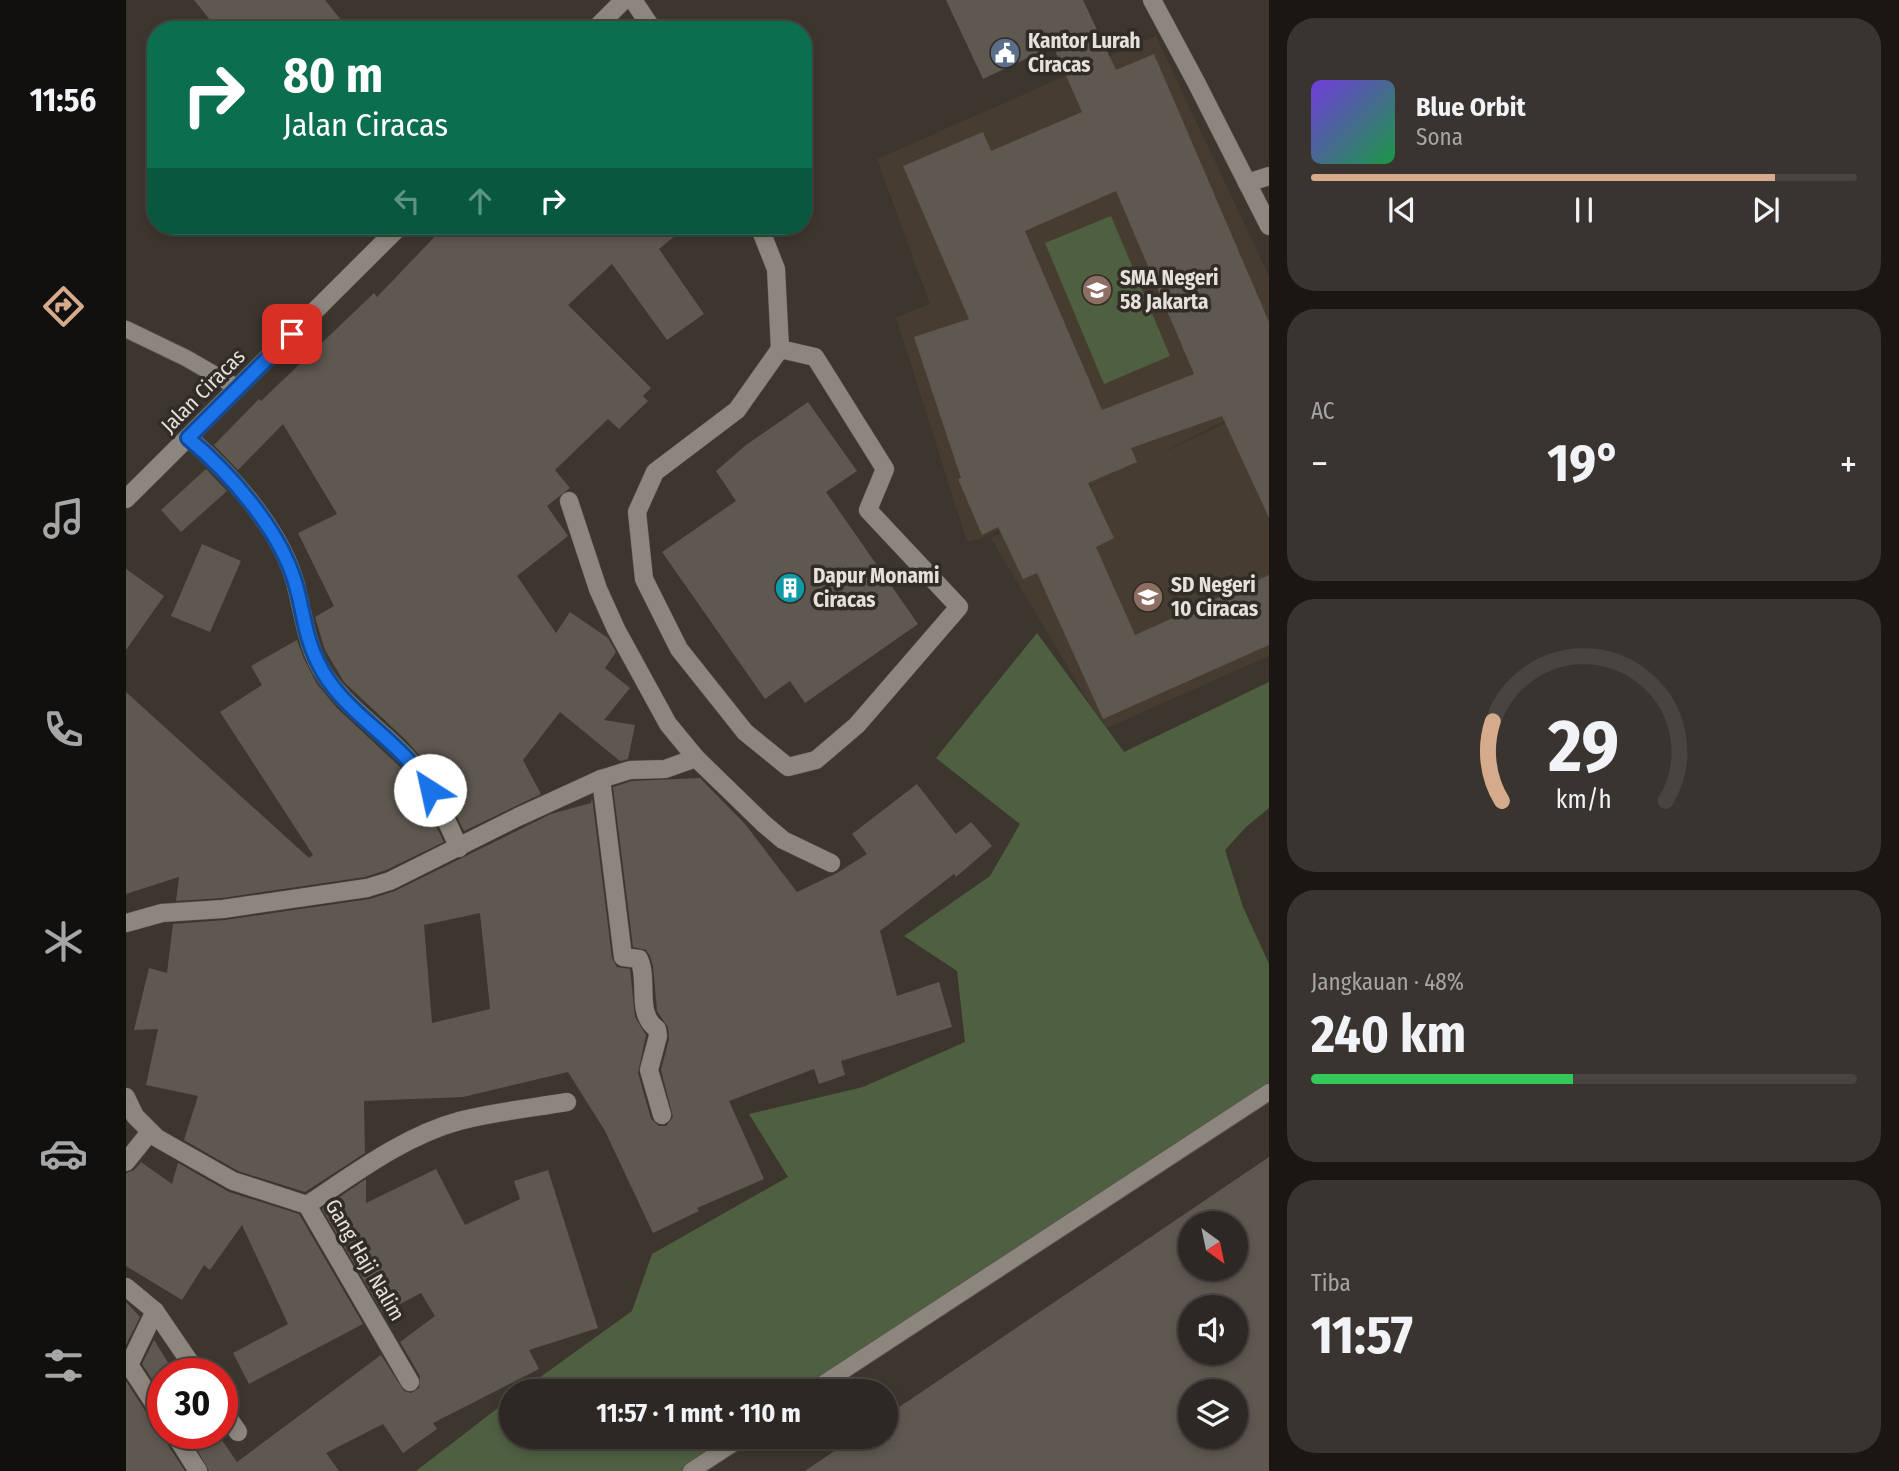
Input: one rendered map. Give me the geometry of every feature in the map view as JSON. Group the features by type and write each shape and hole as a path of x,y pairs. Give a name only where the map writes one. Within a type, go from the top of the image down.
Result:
{"street":[{"path":"603,21 624,0"},
{"path":"633,0 647,21"},
{"path":"1152,0 1269,226"},
{"path":"1247,183 1269,176"},
{"name":"Jalan Ciracas","path":"126,499 391,235"},
{"path":"763,235 776,269 779,349 737,410 655,472 637,512 643,579 679,649 745,732 788,767 816,760 857,725 958,607 868,510 885,469 815,357 779,349"},
{"path":"188,438 217,462 261,517 295,581 312,652 325,675 353,709 409,760 444,814 459,848"},
{"path":"569,501 598,589 616,629 668,724 696,758 764,824 783,840 831,863"},
{"path":"126,923 162,914 223,909 367,888 390,881 601,779 630,770 665,769 696,758"},
{"path":"601,779 623,957 639,959 643,968 645,1012 649,1023 657,1029 658,1036 649,1070 662,1115"},
{"name":"Gang Haji Nalim","path":"126,1097 135,1116 150,1132 233,1181 307,1205 410,1382"},
{"path":"307,1205 372,1162 459,1121 567,1102"},
{"path":"126,1162 150,1132"},
{"path":"126,1287 155,1311 187,1358"},
{"path":"147,1393 129,1365 155,1311"},
{"path":"184,1449 198,1471"}],"lane":[{"path":"126,329 239,388"},
{"path":"830,1379 1269,1092"},
{"path":"691,1471 725,1449"}],"shaded area":[{"name":"SMA Negeri 58 Jakarta","path":"1156,36 1269,276 1269,398 1153,457 1269,403 1269,656 1107,728 1091,706 991,538 1111,476 979,539 967,542 896,317 930,304 877,159"}],"green space":[{"path":"1111,216 1170,356 1104,384 1045,243"},
{"path":"1037,633 1124,752 1269,682 1269,808 1246,827 1225,850 1243,907 1269,964 1269,1092 825,1379 538,1379 632,1311 652,1254 788,1177 749,1114 863,1087 965,1042 957,971 904,936 990,876 1020,824 936,758"},
{"path":"499,1407 499,1449 717,1449 683,1471 416,1471"}],"building":[{"path":"194,0 325,0 342,21 211,21"},
{"name":"SMA Negeri 58 Jakarta","path":"946,0 1083,0 1116,70 1154,54 1269,322 1269,518 1222,416 1131,448 1137,462 1088,483 1114,538 1096,547 1135,635 1269,575 1269,645 1103,719 1037,573 1023,579 998,527 982,535 958,479 961,478 914,337 969,319 903,166 983,132 991,151 1082,112 1053,46 983,79","holes":["1116,191 1194,374 1102,410 1025,231"]},
{"path":"436,235 676,235 659,249 704,314 667,340 612,264 568,305 651,388 643,396 648,401 619,429 608,419 555,470 570,488 547,506 568,536 517,576 556,633 570,612 608,638 616,652 605,668 630,688 604,720 635,725 628,759 620,761 560,712 523,760 541,794 464,831 426,763 407,741 344,682 325,650 315,617 334,606 298,533 337,514 283,424 238,470 214,445 259,399 261,401 374,293 377,297"},
{"name":"Dapur Monami Ciracas","path":"808,402 857,471 826,492 918,624 805,703 790,681 765,699 662,552 736,501 716,471 746,445"},
{"path":"206,469 227,491 181,532 161,510"},
{"path":"202,544 241,561 210,632 171,616"},
{"path":"126,569 164,596 126,650"},
{"path":"297,640 317,684 337,708 400,767 421,797 444,842 386,870 365,877 222,898 176,901 179,877 126,894 126,692 309,858 313,855 220,712 262,685 251,666"},
{"path":"700,778 745,824 797,892 837,873 867,854 852,834 917,784 956,834 971,822 992,846 956,877 954,874 880,931 897,996 939,982 952,1027 841,1061 845,1075 819,1084 814,1069 729,1101 764,1179 697,1208 699,1211 653,1233 605,1131 568,1072 463,1097 364,1101 365,1153 305,1192 238,1171 184,1140 198,1096 146,1085 158,1029 134,1030 149,968 167,973 173,924 225,920 370,899 395,891 551,814 591,803 592,797 612,958 617,967 630,969 635,1017 646,1035 638,1073 651,1119 659,1126 666,1126 673,1117 661,1070 669,1039 668,1027 657,1011 650,956 646,950 633,947 613,787 632,781","holes":["480,913 490,1009 432,1023 424,925"]},
{"path":"1269,1157 1269,1471 805,1471 837,1449 898,1449 898,1408 1178,1219 1178,1281 1248,1281 1248,1211 1189,1211"},
{"path":"141,1162 172,1184 178,1163 229,1192 299,1214 363,1324 249,1384 238,1358 233,1353 288,1324 242,1225 210,1270 204,1265 182,1300 126,1266 126,1173 134,1170"},
{"path":"436,1169 465,1225 520,1199 514,1181 548,1170 598,1328 529,1350 539,1369 519,1379 499,1379 499,1389 433,1423 437,1429 403,1453 383,1424 326,1453 339,1471 209,1471 197,1449 228,1449 237,1462 381,1355 404,1391 411,1393 419,1388 420,1376 400,1342 435,1316 421,1293 383,1313 322,1209 366,1179 366,1203"},
{"path":"126,1302 140,1317 126,1345"},
{"path":"154,1340 165,1358 147,1358 147,1372 142,1364"},
{"path":"126,1381 147,1414 147,1449 171,1449 185,1471 126,1471"}],"place":[{"name":"Kantor Lurah Ciracas","path":"1005,53"},
{"name":"SMA Negeri 58 Jakarta","path":"1097,290"},
{"name":"Dapur Monami Ciracas","path":"790,588"},
{"name":"SD Negeri 10 Ciracas","path":"1148,597"}],"route":[{"path":"292,334 188,438 217,462 240,489 281,551 295,581 312,652 325,675 353,709 409,760 430,790"}]}
